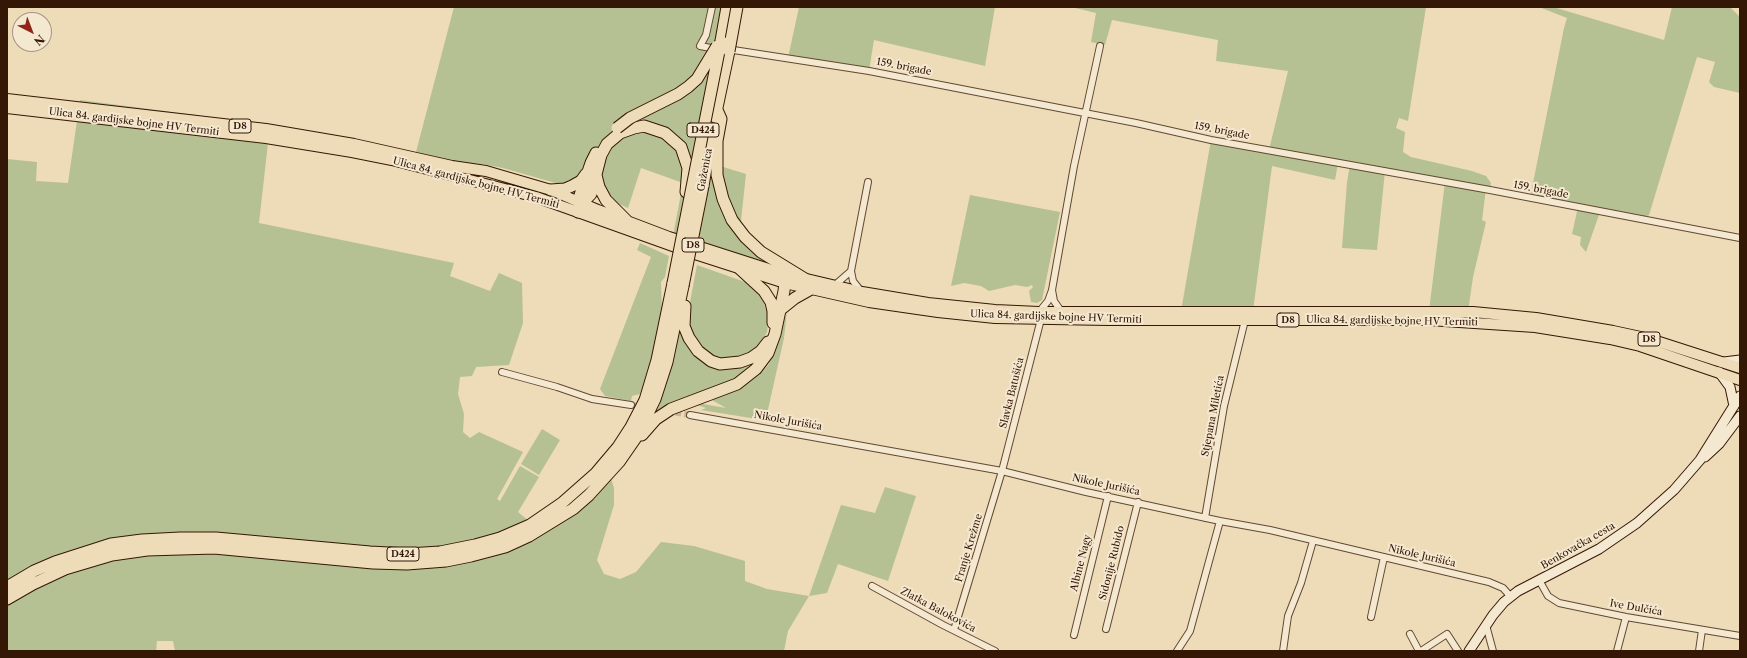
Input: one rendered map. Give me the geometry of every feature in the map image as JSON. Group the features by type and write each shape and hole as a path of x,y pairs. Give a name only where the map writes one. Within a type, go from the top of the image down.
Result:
{"highway":[{"name":"Gaženica","path":"678,284 685,220 727,7"},
{"name":"Gaženica","path":"678,284 717,110 737,7"},
{"path":"580,207 591,194 595,154 605,140 630,118 678,94 688,87 697,79 721,41"},
{"path":"717,110 721,119 717,141 717,175 723,199 728,210 740,230 761,252 805,278"},
{"path":"618,130 644,126 665,133 681,147 688,168 683,212 685,220"},
{"path":"551,190 565,189 592,174"},
{"path":"592,174 606,200 626,220"},
{"path":"678,284 686,294 683,317 684,326 693,346 711,361 720,364 740,362 761,352 768,342 774,320 771,302 764,290 740,269"},
{"path":"632,443 646,432 656,419 671,409 736,384 751,374 765,357 771,346 780,310 783,278"},
{"name":"D424","path":"7,599 33,584 65,569 112,555 147,550 214,548 373,563 407,564 446,561 471,556 504,547 529,536 573,509 603,481 642,428 655,399 667,362 678,284"},
{"name":"D424","path":"7,587 55,562 111,544 142,540 216,538 408,554 440,552 475,545 500,538 530,525 562,503 596,473 631,427 644,400 657,360 678,284"},
{"path":"780,310 795,298 811,289"}],"main road":[{"name":"Ulica 84. gardijske bojne HV Termiti","path":"7,99 266,129 317,137 394,152 452,166 486,171 551,190 580,207 740,269 783,278 805,278 862,292 928,303 1040,315 1245,320 1429,320 1535,327 1610,339 1640,346 1740,380"},
{"name":"Ulica 84. gardijske bojne HV Termiti","path":"7,108 214,131 352,152 466,178 626,220 811,289 869,302 938,312 995,318 1040,315 1061,311 1473,312 1536,318 1613,331 1650,339 1740,368"},
{"path":"1724,362 1740,360"},
{"path":"1718,372 1730,387 1734,406"},
{"name":"Benkovačka cesta","path":"1469,651 1497,610 1511,597 1539,580 1599,549 1637,523 1674,490 1700,460 1740,396"},
{"name":"Benkovačka cesta","path":"1700,460 1719,444 1740,416"}],"street":[{"name":"159. brigade","path":"712,7 706,35 700,46 862,69 1086,113 1212,140 1490,190 1740,238"},
{"name":"Slavka Batušića","path":"1002,471 1040,315 1052,290 1074,166 1100,46"},
{"path":"862,292 853,281 851,271 868,182"},
{"path":"835,285 851,271"},
{"path":"1052,290 1054,300 1061,311"},
{"name":"Stjepana Miletića","path":"1205,518 1224,406 1245,320"},
{"path":"502,372 557,387 592,399 631,405"},
{"name":"Nikole Jurišića","path":"690,415 1002,471 1205,518 1270,530 1489,582 1503,588 1511,597"},
{"name":"Franje Krežme","path":"954,630 1002,471"},
{"name":"Albine Nagy","path":"1074,635 1108,496"},
{"name":"Sidonije Rubido","path":"1106,629 1138,502"},
{"path":"1177,651 1190,631 1220,521"},
{"path":"1283,651 1288,616 1301,583 1313,541"},
{"path":"1371,616 1384,557"},
{"name":"Ive Dulčića","path":"1539,580 1548,596 1559,603 1626,617 1740,636"},
{"name":"Zlatka Balokovića","path":"872,586 995,651"},
{"path":"1617,651 1626,617"},
{"path":"1486,626 1493,651"},
{"path":"1699,651 1702,630"},
{"path":"1410,634 1420,651 1447,634 1458,651"}],"green space":[{"path":"454,7 737,7 707,162 746,174 740,230 752,243 771,270 672,241 683,183 641,168 628,208 569,182 559,184 503,168 482,164 460,163 416,152"},
{"path":"799,7 995,7 985,66 874,40 869,71 788,58"},
{"path":"1071,7 1426,7 1408,121 1399,118 1396,128 1405,132 1403,152 1411,157 1472,171 1486,176 1491,183 1490,190 1486,189 1482,220 1486,222 1473,277 1468,312 1429,311 1445,182 1385,171 1377,250 1342,248 1347,182 1350,165 1338,163 1335,180 1272,166 1253,311 1181,311 1211,140 1269,150 1288,71 1216,61 1218,40 1112,20 1105,45 1091,42 1096,13"},
{"path":"1539,7 1553,7 1664,40 1672,7 1731,8 1740,17 1740,93 1714,87 1709,82 1715,62 1697,57 1649,215 1639,220 1600,212 1586,252 1580,245 1581,237 1572,234 1578,207 1530,198 1567,18"},
{"path":"80,100 196,115 269,134 259,223 454,263 450,276 490,291 499,273 522,283 523,323 509,365 476,367 472,376 460,377 458,394 464,414 463,432 470,438 479,432 523,452 497,499 500,501 520,466 539,477 518,512 536,527 585,491 608,469 614,488 614,505 597,560 604,574 620,579 636,572 661,542 694,546 745,561 745,581 767,589 809,596 788,631 784,651 175,651 173,641 157,641 156,651 7,651 7,159 37,162 36,181 68,183"},
{"path":"970,195 1060,212 1042,300 1037,303 1031,302 1029,291 1033,287 1032,285 1027,287 1015,285 989,291 981,286 964,283 951,286"},
{"path":"640,243 669,256 665,277 661,282 662,314 655,346 640,394 632,396 631,401 605,396 600,389 651,257 637,250"},
{"path":"697,265 748,283 757,291 764,303 769,318 767,332 760,345 750,353 738,358 715,356 699,346 691,333 687,318"},
{"path":"787,311 784,338 767,414 759,412 757,419 701,410 706,408 694,404 705,400 703,404 726,408 710,399 736,389 762,372 769,364 776,349"},
{"path":"680,329 704,360 755,360 755,363 736,379 666,404 665,407 649,421 666,385"},
{"path":"542,429 560,440 539,475 521,464"},
{"path":"885,487 916,496 888,581 838,564 827,593 809,596 841,505 875,513"}],"tunnel":[{"path":"631,405 690,415"}]}
